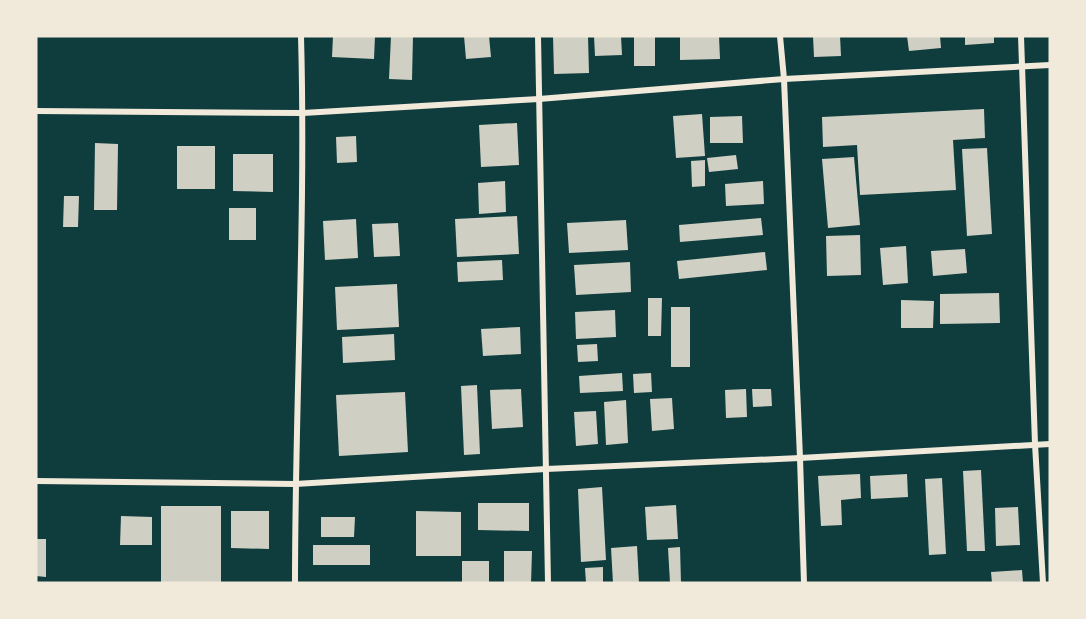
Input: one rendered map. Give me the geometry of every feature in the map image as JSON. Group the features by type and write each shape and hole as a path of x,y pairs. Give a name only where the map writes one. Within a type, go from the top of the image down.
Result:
{"street":[{"path":"295,583 303,114 301,36"},
{"path":"538,36 548,583"},
{"path":"780,36 784,79 804,583"},
{"path":"1021,36 1035,444 1043,583"},
{"path":"36,111 303,114 539,99 784,79 1050,65"},
{"path":"36,481 295,484 1050,444"}],"building":[{"path":"333,36 375,36 374,59 332,57"},
{"path":"391,36 413,36 412,80 389,79"},
{"path":"464,36 489,36 491,57 466,59"},
{"path":"553,36 588,36 589,73 554,74"},
{"path":"594,36 621,36 622,55 595,56"},
{"path":"634,36 655,36 655,66 634,66"},
{"path":"680,36 719,36 720,59 680,60"},
{"path":"813,36 840,36 841,56 814,57"},
{"path":"907,36 940,36 941,48 909,51"},
{"path":"965,36 994,36 994,43 965,45"},
{"path":"984,109 985,138 953,140 956,190 860,195 857,145 823,147 822,117"},
{"path":"702,114 705,156 676,158 673,116"},
{"path":"742,116 743,143 710,143 710,117"},
{"path":"517,123 519,165 481,167 479,125"},
{"path":"356,136 357,162 337,163 336,137"},
{"path":"95,143 118,144 117,210 94,210"},
{"path":"177,146 215,146 215,189 177,189"},
{"path":"987,148 992,234 967,236 962,149"},
{"path":"233,154 273,154 273,192 233,191"},
{"path":"736,155 738,169 709,172 707,158"},
{"path":"854,157 860,225 828,228 822,159"},
{"path":"705,160 705,186 692,187 691,161"},
{"path":"505,181 506,212 479,214 478,183"},
{"path":"763,181 764,204 726,206 725,184"},
{"path":"64,196 79,196 78,227 63,227"},
{"path":"229,208 256,208 256,240 229,240"},
{"path":"517,216 519,254 457,257 455,219"},
{"path":"761,218 763,235 680,242 679,225"},
{"path":"356,219 358,258 325,260 323,221"},
{"path":"626,220 628,250 569,253 567,223"},
{"path":"398,223 400,256 374,257 372,224"},
{"path":"860,235 861,275 827,276 826,236"},
{"path":"906,246 908,283 883,285 880,248"},
{"path":"965,249 967,273 933,276 931,251"},
{"path":"765,252 767,270 679,279 677,261"},
{"path":"502,260 503,280 458,282 457,262"},
{"path":"630,262 631,292 576,295 574,265"},
{"path":"397,284 399,327 337,330 335,287"},
{"path":"999,293 1000,323 940,324 940,294"},
{"path":"648,298 662,298 661,336 648,336"},
{"path":"901,300 934,301 933,328 901,328"},
{"path":"671,307 690,307 690,367 671,367"},
{"path":"615,310 616,337 576,339 575,312"},
{"path":"520,327 521,354 483,356 481,329"},
{"path":"394,334 395,360 343,363 342,337"},
{"path":"597,344 598,361 578,362 577,345"},
{"path":"622,373 623,391 580,393 579,376"},
{"path":"651,373 652,392 634,393 633,374"},
{"path":"477,385 480,454 464,455 461,386"},
{"path":"521,389 523,427 492,429 490,390"},
{"path":"746,389 747,417 726,418 725,390"},
{"path":"752,389 771,389 772,406 753,407"},
{"path":"405,392 408,452 339,456 336,395"},
{"path":"672,398 674,429 652,431 650,399"},
{"path":"626,400 628,443 606,445 604,402"},
{"path":"596,411 598,444 576,446 574,412"},
{"path":"981,470 985,551 967,551 963,471"},
{"path":"860,474 861,498 841,500 842,525 821,526 818,476"},
{"path":"907,474 908,497 871,499 870,476"},
{"path":"942,478 946,554 929,555 925,479"},
{"path":"602,487 606,560 581,562 578,489"},
{"path":"478,503 529,503 529,531 478,530"},
{"path":"676,505 678,539 647,540 645,507"},
{"path":"161,506 221,506 221,583 161,583"},
{"path":"1018,507 1020,545 996,546 995,508"},
{"path":"231,511 269,511 269,549 231,548"},
{"path":"416,511 461,512 461,556 416,556"},
{"path":"121,516 152,517 152,545 120,545"},
{"path":"321,517 355,517 354,537 321,537"},
{"path":"36,539 46,539 46,577 36,576"},
{"path":"313,545 370,545 370,565 313,565"},
{"path":"637,546 639,583 613,583 611,548"},
{"path":"680,547 681,583 670,583 668,548"},
{"path":"504,551 532,551 531,583 504,583"},
{"path":"462,561 489,561 489,583 462,583"},
{"path":"603,567 603,583 586,583 585,568"},
{"path":"1022,570 1023,583 992,583 991,572"}]}
